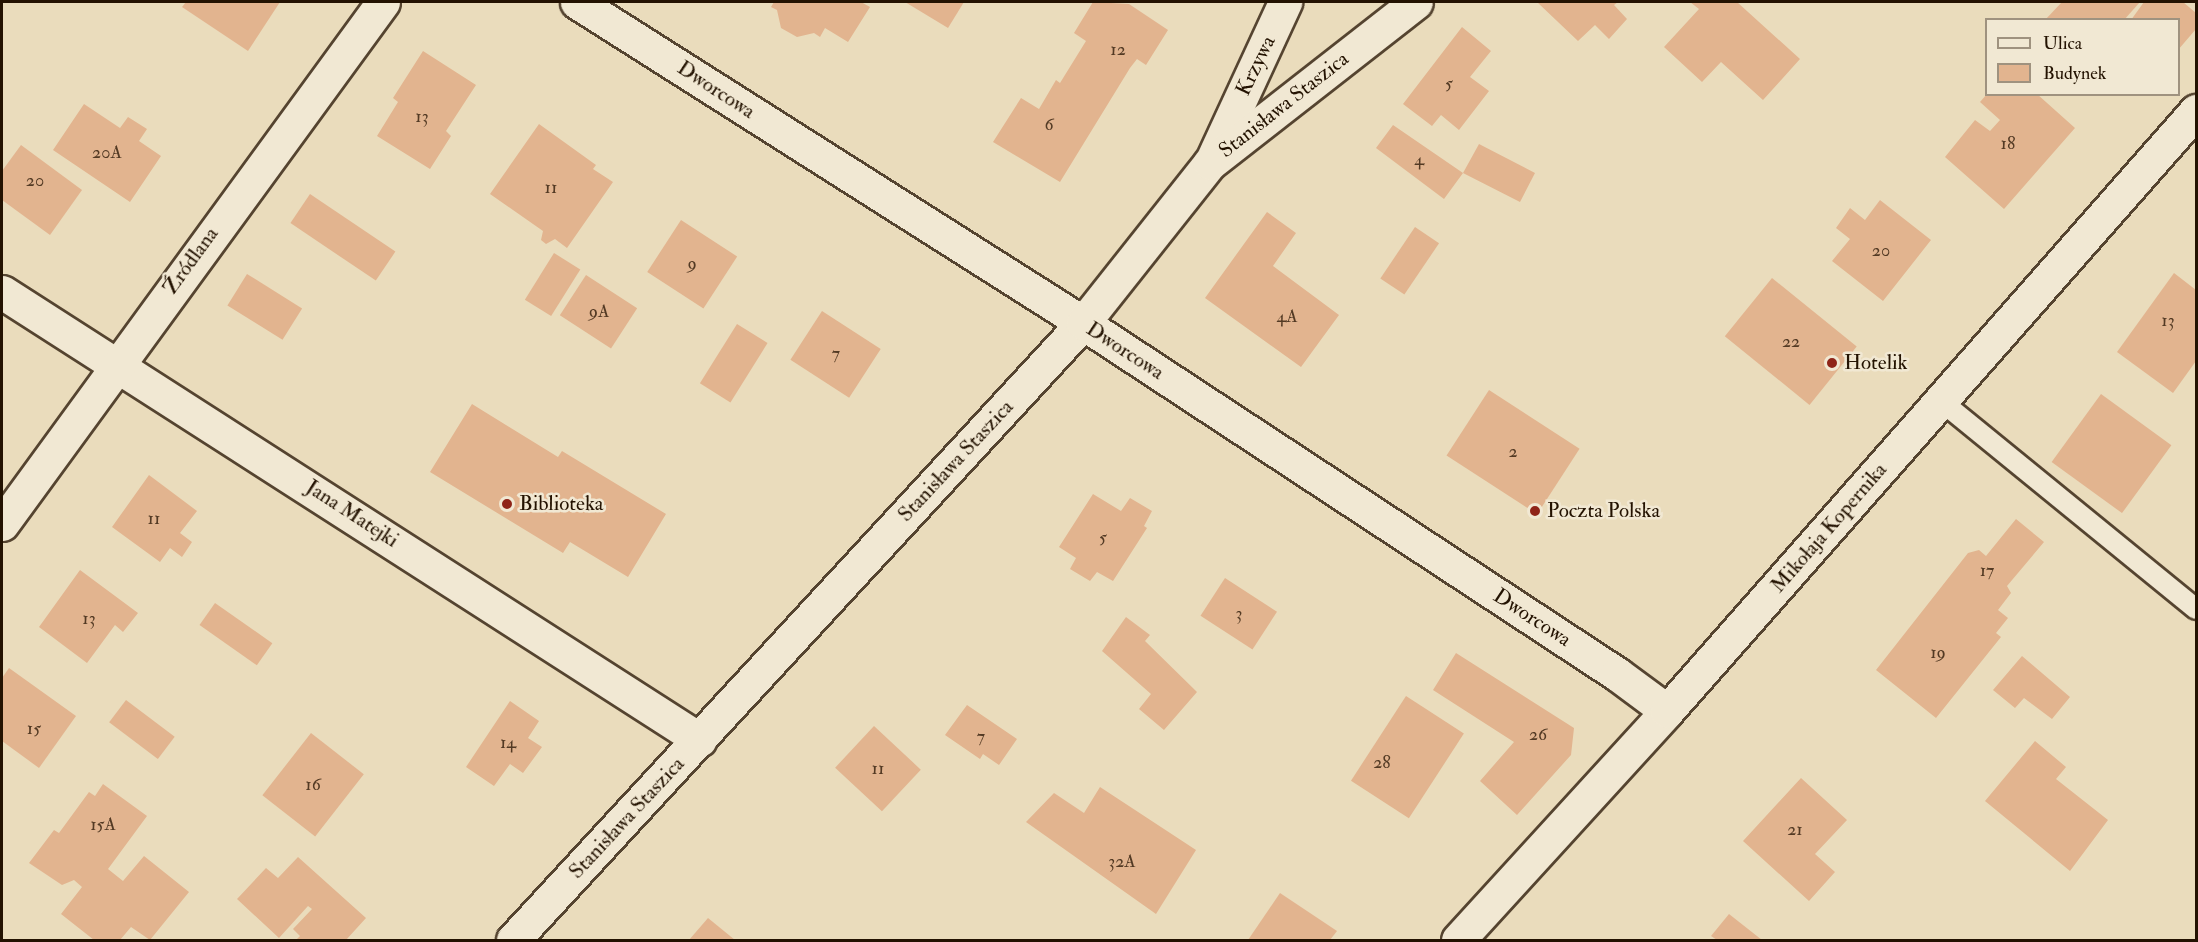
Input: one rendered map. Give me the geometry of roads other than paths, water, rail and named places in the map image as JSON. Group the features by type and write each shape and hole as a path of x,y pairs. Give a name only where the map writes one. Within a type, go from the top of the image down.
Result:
{"street":[{"name":"Źródlana","path":"2,524 116,362 382,2"},
{"name":"Dworcowa","path":"577,2 1083,323 1617,674 1667,711"},
{"name":"Krzywa","path":"1210,163 1285,2"},
{"name":"Stanisława Staszica","path":"513,940 1083,323 1210,163 1416,2"},
{"name":"Mikołaja Kopernika","path":"1458,940 1667,711 2196,111"},
{"name":"Jana Matejki","path":"2,292 116,362 700,740"}],"lane":[{"path":"1941,401 2196,609"}],"place":[{"name":"Hotelik","path":"1832,363"},
{"name":"Biblioteka","path":"507,504"},
{"name":"Poczta Polska","path":"1535,511"}]}
